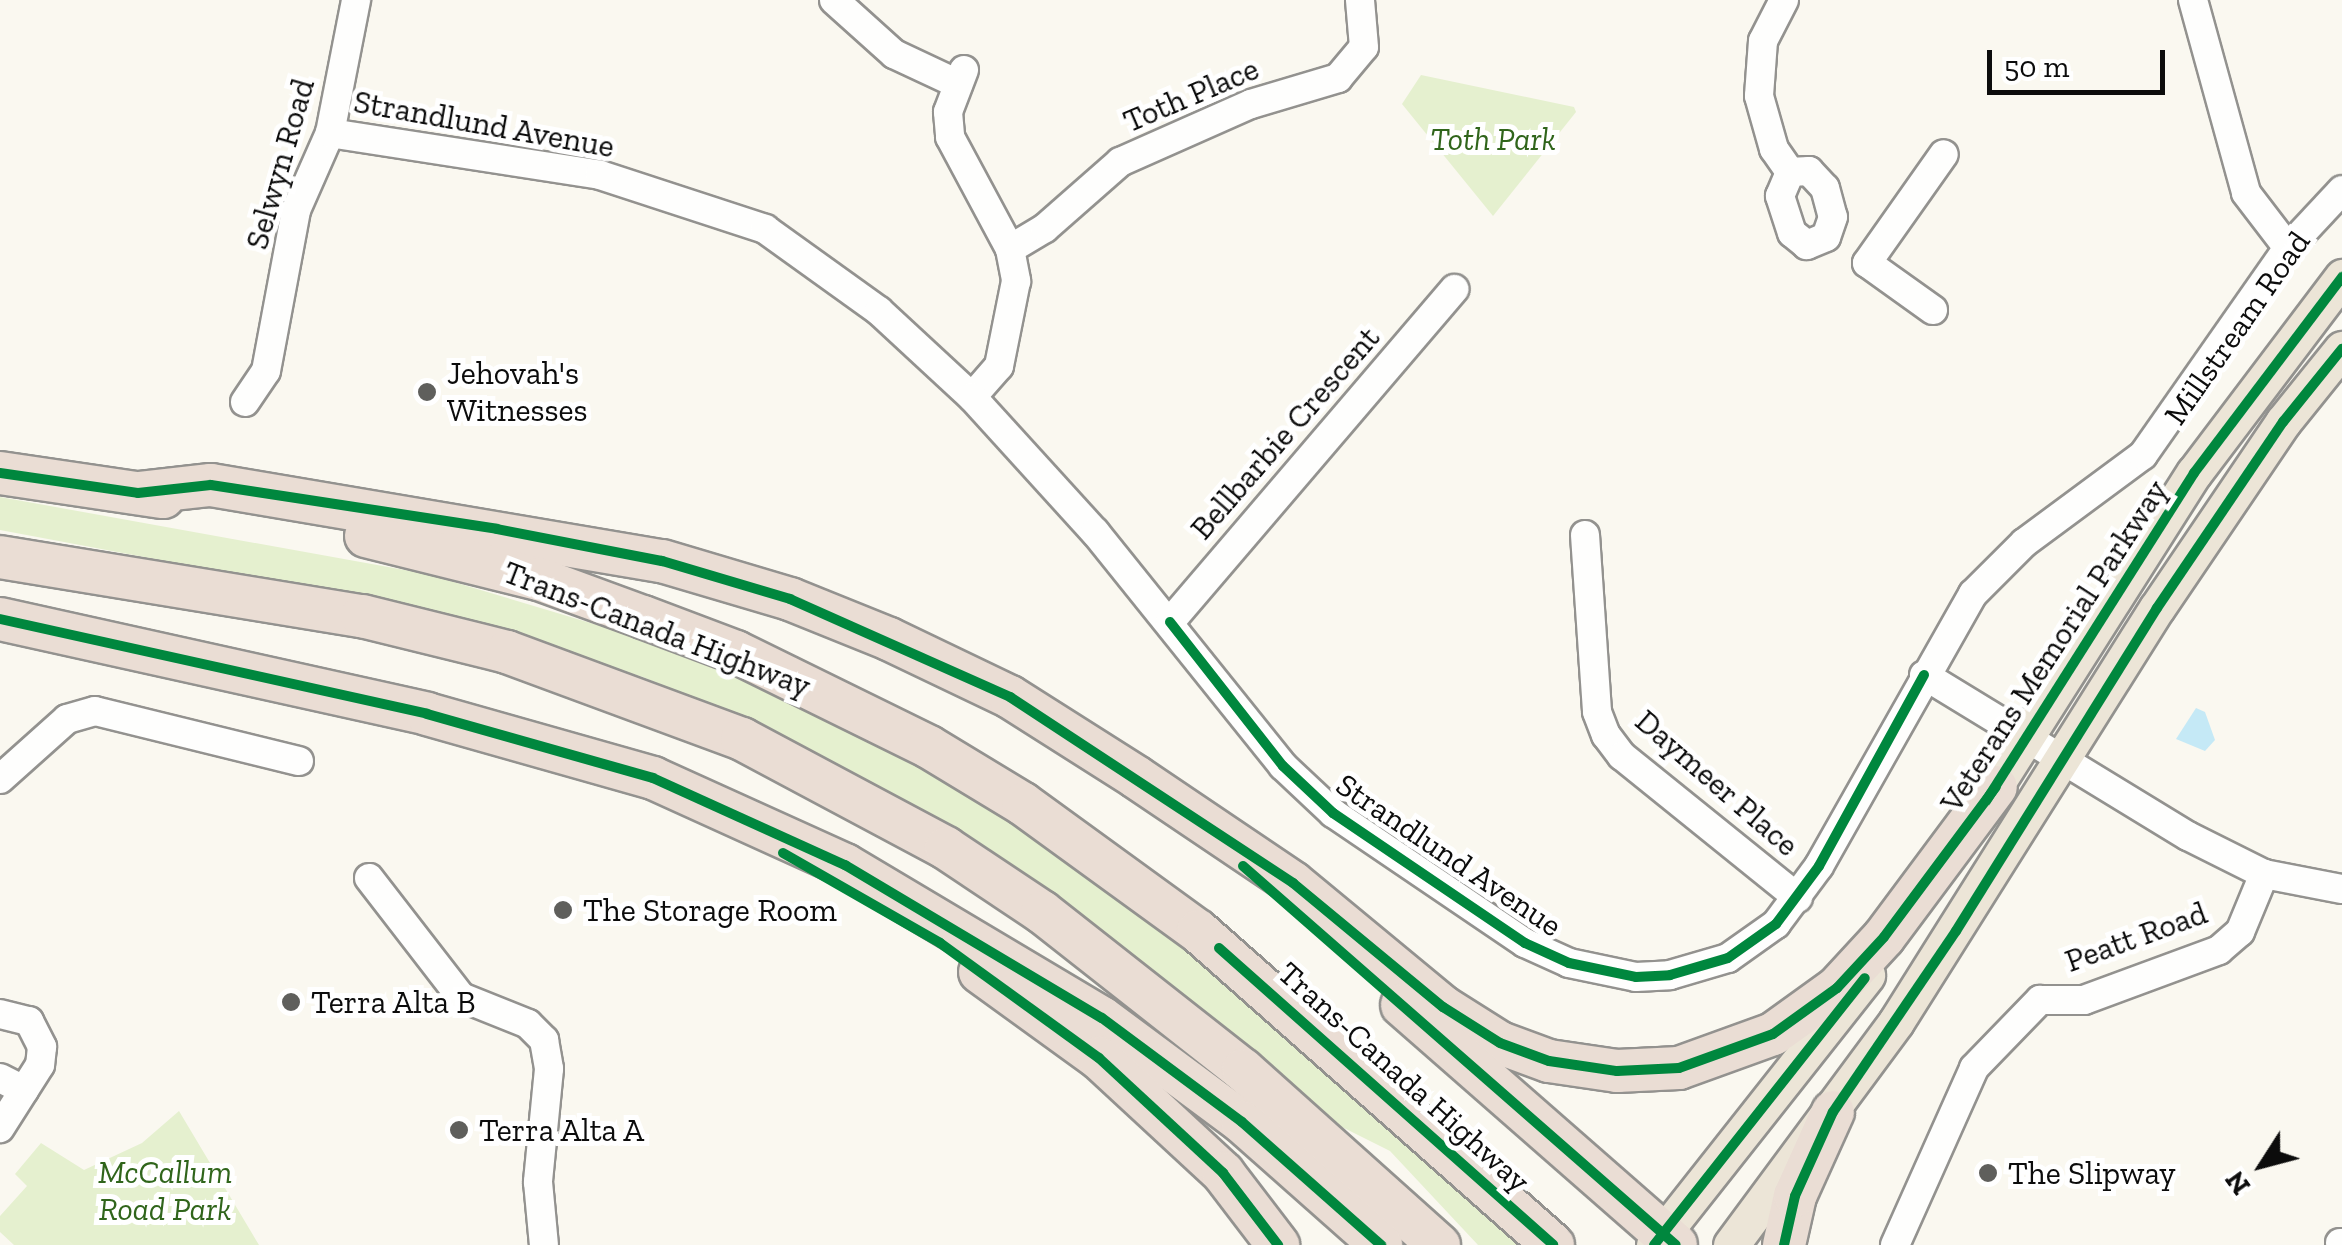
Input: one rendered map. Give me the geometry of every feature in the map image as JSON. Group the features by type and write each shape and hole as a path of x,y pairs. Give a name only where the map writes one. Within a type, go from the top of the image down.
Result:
{"highway":[{"name":"Trans-Canada Highway","path":"0,472 138,493 416,546 539,578 736,652 929,747 1023,804 1198,931 1554,1245"},
{"path":"138,493 210,485 662,561 790,599 889,639 1010,697 1293,883 1443,1007 1500,1043 1549,1061 1616,1071 1680,1068 1730,1054 1838,988 1996,787"},
{"path":"0,557 362,616 507,652 742,739 946,848 1042,912 1244,1070 1439,1245"},
{"path":"0,619 531,743 653,778 845,865 978,939 1102,1018 1242,1122 1381,1245"},
{"path":"531,743 770,846 940,943 1098,1058 1224,1173 1278,1245"},
{"path":"1136,777 1665,1241"},
{"path":"1784,1245 1795,1196 1832,1112"}],"main road":[{"name":"Veterans Memorial Parkway","path":"1665,1241 1855,992 1996,787 2194,473 2342,277"},
{"name":"Veterans Memorial Parkway","path":"1730,1245 1832,1112 2283,422 2342,349"}],"street":[{"name":"Selwyn Road","path":"245,402 266,371 296,210 330,133 356,0"},
{"path":"834,0 894,54 961,77 948,112 950,138 1010,248 1016,281 998,366 972,398"},
{"name":"Toth Place","path":"1010,248 1044,228 1120,162 1251,104 1338,78 1364,47 1360,0"},
{"path":"1784,0 1763,41 1760,96 1774,149 1790,172 1818,176 1833,217 1828,235"},
{"path":"2193,0 2246,192 2288,248"},
{"name":"Strandlund Avenue","path":"330,133 600,175 764,229 879,310 972,398 1170,622 1271,753 1333,812 1524,943 1569,963 1636,976 1699,968 1753,943 1798,898 1924,675"},
{"path":"1867,263 1944,154"},
{"path":"1790,172 1780,196 1792,233 1807,244 1828,235"},
{"name":"Millstream Road","path":"1924,675 1972,594 1998,566 2118,478 2163,432 2288,248 2342,190"},
{"path":"1828,235 1933,310"},
{"name":"Bellbarbie Crescent","path":"1170,622 1454,289"},
{"name":"Daymeer Place","path":"1585,535 1597,712 1606,735 1622,756 1798,898"},
{"path":"1924,675 2062,760"},
{"path":"0,779 66,719 95,711 299,762"},
{"name":"Peatt Road","path":"2062,760 2264,874 2342,889"},
{"name":"Peatt Road","path":"1895,1245 1974,1068 2040,1000 2084,1000 2220,950 2240,932 2264,874"},
{"path":"369,878 461,997 528,1024 544,1040 549,1069 538,1182 544,1245"},
{"path":"0,1014 14,1013 38,1033 40,1065 12,1084 0,1128"}],"green space":[{"name":"Toth Park","path":"1421,75 1574,107 1576,112 1493,216 1402,104"},
{"path":"0,497 427,574 674,648 823,711 997,809 1151,918 1527,1245 1478,1245 1390,1151 1334,1123 1069,906 877,786 776,734 643,677 416,608 0,530"},
{"name":"McCallum Road Park","path":"179,1111 259,1245 14,1245 0,1232 0,1216 27,1186 15,1174 41,1143 84,1170 142,1143"}],"water":[{"path":"2196,708 2205,712 2215,740 2205,751 2176,739"}],"cycle path":[{"path":"1986,801 2194,473 2342,277"},
{"path":"1784,1245 1795,1196 1833,1112 1956,931 2157,608 2283,422 2342,349"},
{"path":"0,473 138,493 211,485 497,529 662,561 790,599 1010,697 1293,883 1443,1007 1500,1043 1549,1061 1617,1071 1679,1068 1773,1034 1837,988 1884,937 1996,787"},
{"path":"0,619 427,714 653,778 845,865 1102,1018 1242,1122 1381,1245"},
{"path":"1170,622 1283,766 1333,813 1525,943 1569,963 1636,977 1670,975 1728,958 1776,924 1819,866 1924,675"},
{"path":"783,853 940,943 1099,1058 1223,1173 1278,1245"},
{"path":"1243,866 1676,1245"},
{"path":"1219,948 1553,1245"},
{"path":"1654,1245 1865,978"}],"place":[{"name":"Jehovah's Witnesses","path":"427,392"},
{"name":"The Storage Room","path":"563,910"},
{"name":"Terra Alta B","path":"291,1002"},
{"name":"Terra Alta A","path":"459,1130"},
{"name":"The Slipway","path":"1988,1173"}]}
